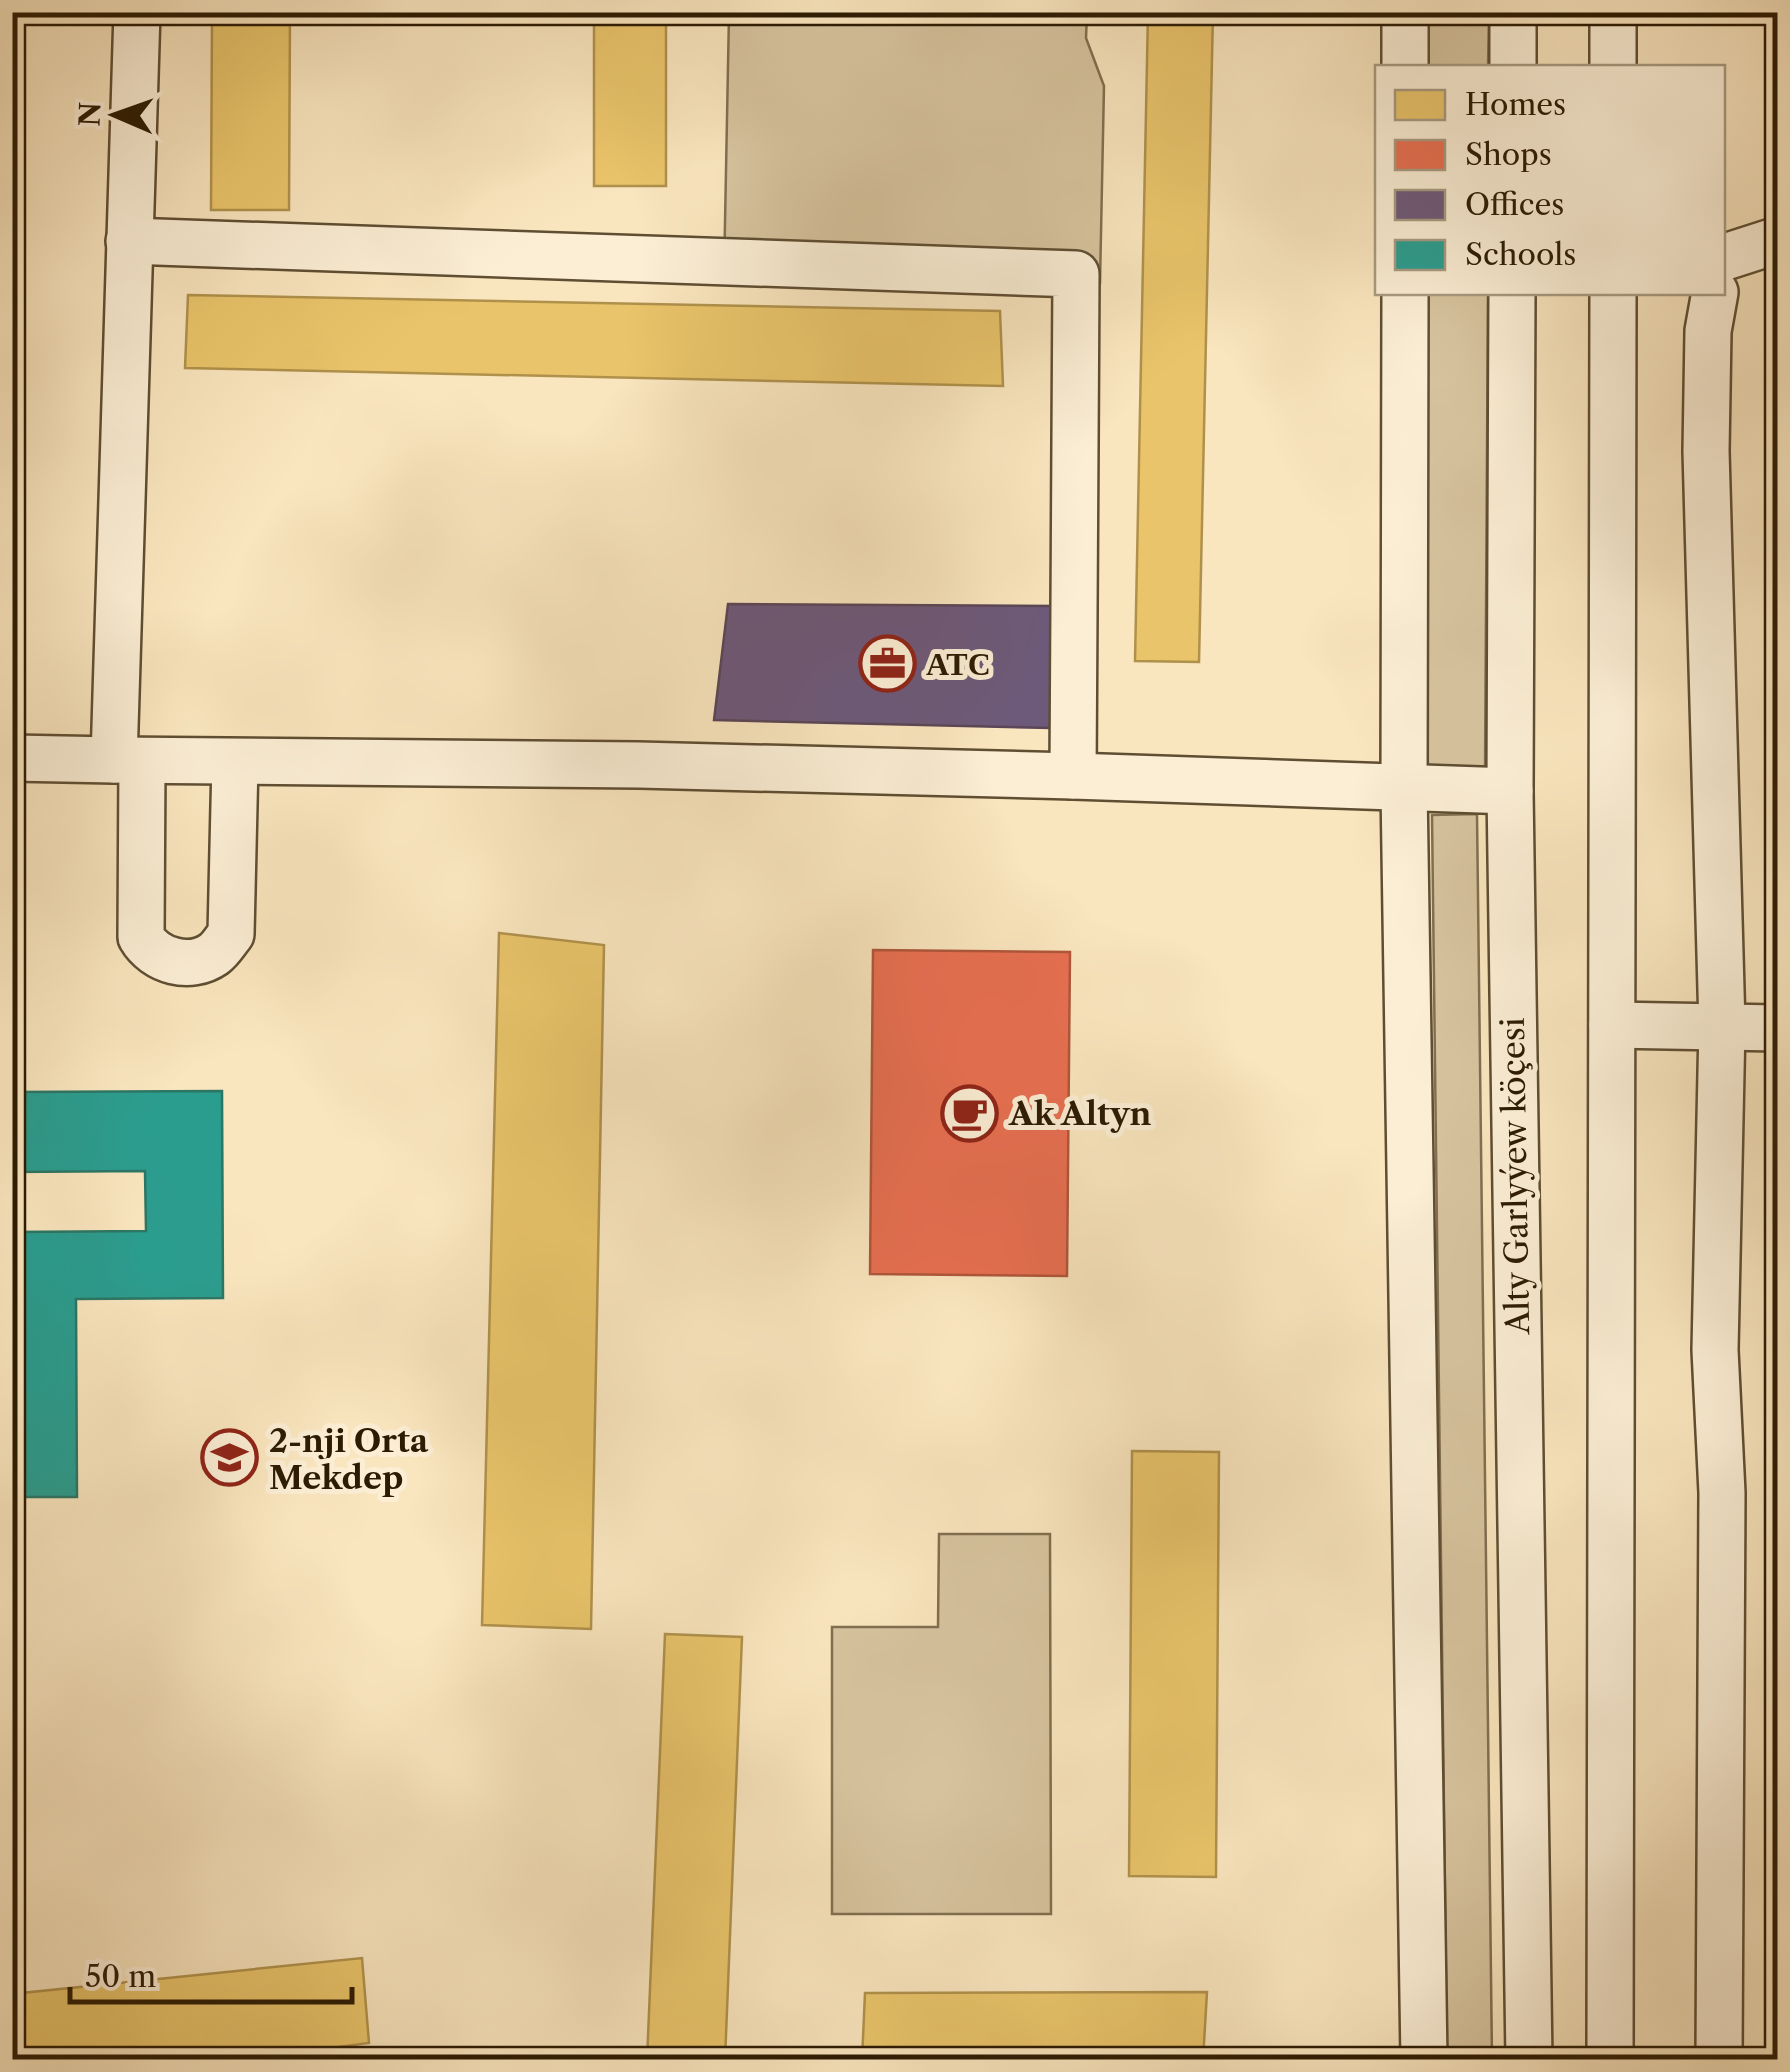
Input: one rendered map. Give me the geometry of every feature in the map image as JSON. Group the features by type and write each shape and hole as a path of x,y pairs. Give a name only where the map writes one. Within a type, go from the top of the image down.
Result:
{"street":[{"path":"138,12 129,241 128,761 141,936 149,950 167,960 198,961 216,953 231,934 234,762"},
{"path":"1405,12 1405,65"},
{"path":"1513,12 1513,65"},
{"path":"1613,12 1613,65"},
{"path":"1725,257 1778,240"},
{"path":"129,241 1076,274 1074,776"},
{"path":"1405,295 1404,788 1424,2060"},
{"name":"Alty Garlyýew köçesi","path":"1512,295 1510,792 1529,2060"},
{"path":"1610,2060 1613,295"},
{"path":"1715,295 1708,331 1706,451 1722,1026 1715,1350 1722,1493 1719,2060"},
{"path":"12,758 639,766 1510,792"},
{"path":"1612,1025 1778,1028"}],"shaded area":[{"path":"729,13 1087,13 1086,38 1104,86 1100,283 724,276"},
{"path":"1428,13 1489,13 1488,65 1428,65"},
{"path":"1427,295 1488,295 1485,771 1425,771"},
{"path":"1477,814 1492,2059 1447,2060 1432,815"},
{"path":"939,1534 1050,1534 1051,1914 832,1914 832,1627 938,1627"}],"building: Homes":[{"path":"212,12 290,12 289,210 211,210"},
{"path":"594,12 666,12 666,186 594,186"},
{"path":"1148,12 1213,12 1199,662 1135,661"},
{"path":"188,295 1000,311 1003,386 185,368"},
{"path":"499,933 604,945 591,1629 482,1625"},
{"path":"1132,1451 1219,1452 1216,1877 1129,1876"},
{"path":"665,1634 742,1637 725,2060 647,2060"},
{"path":"362,1958 369,2043 239,2060 12,2060 12,1994"},
{"path":"1207,1992 1203,2060 862,2060 865,1993"}],"building: Shops":[{"name":"Ak Altyn","path":"873,950 1070,952 1067,1276 870,1274"}],"building: Offices":[{"name":"АТС","path":"728,604 1055,606 1051,728 714,720"}],"building: Schools":[{"path":"222,1091 223,1298 76,1299 77,1497 12,1497 12,1232 146,1231 145,1171 12,1172 12,1092"}],"place":[{"name":"АТС","path":"887,663"},
{"name":"Ak Altyn","path":"970,1113"},
{"name":"2-nji Orta Mekdep","path":"230,1458"}]}
